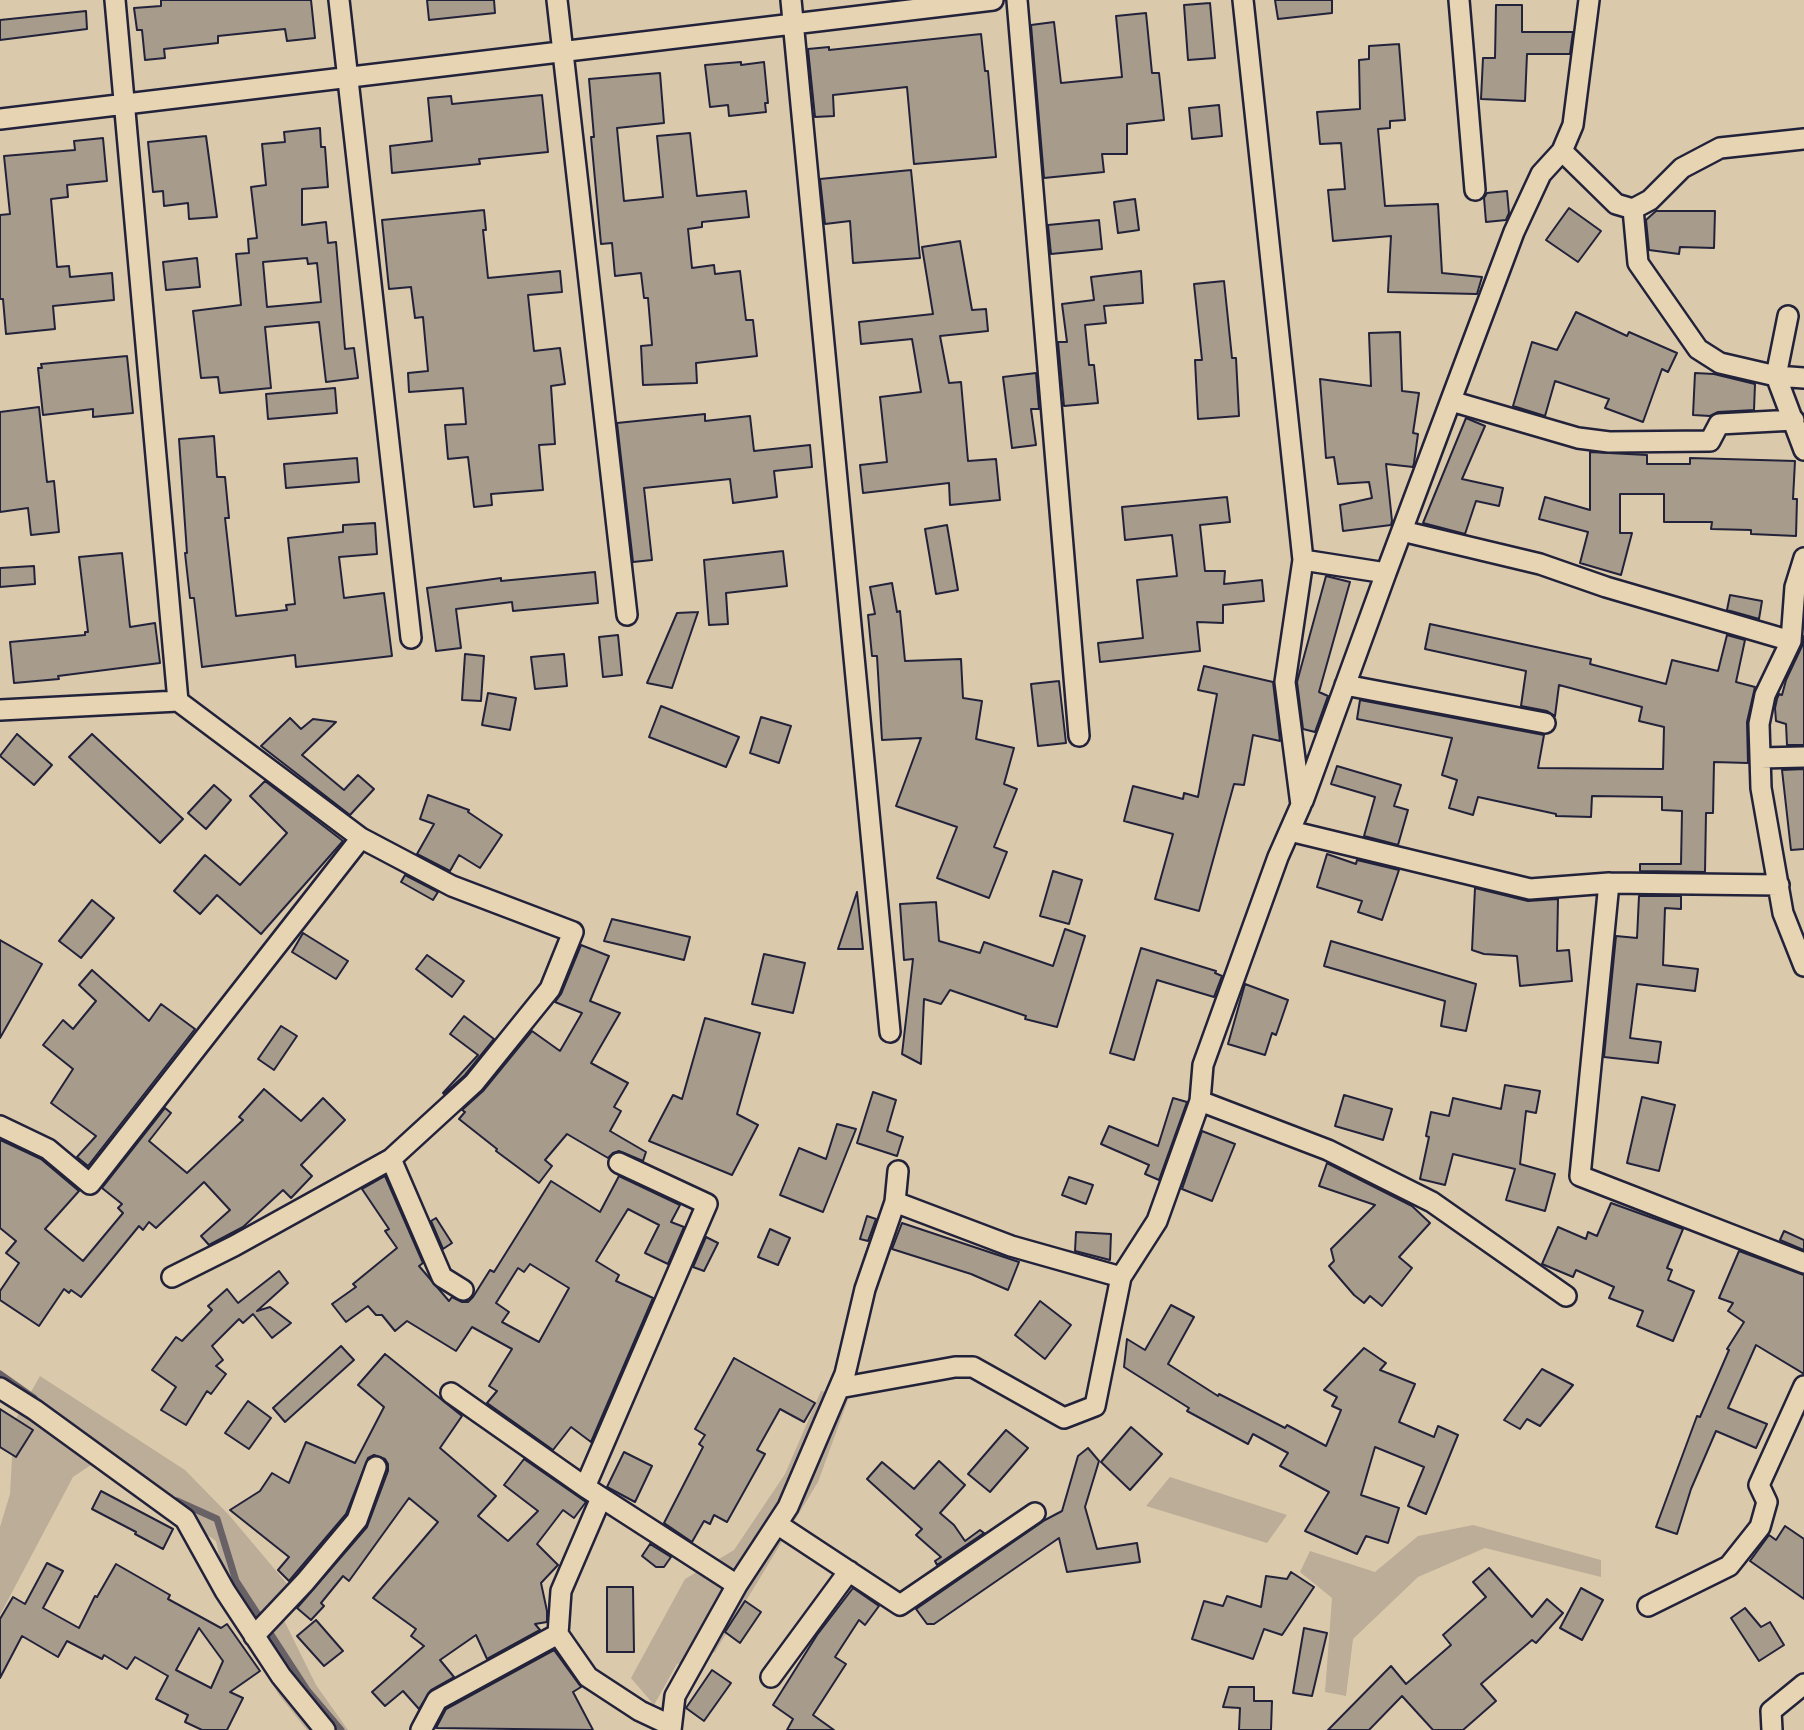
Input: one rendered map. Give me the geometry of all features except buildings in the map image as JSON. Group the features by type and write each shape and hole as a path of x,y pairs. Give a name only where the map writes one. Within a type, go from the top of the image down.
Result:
{"street":[{"path":"115,0 178,701"},
{"path":"339,0 411,638"},
{"path":"557,0 627,615"},
{"path":"791,0 890,1032"},
{"path":"0,119 993,0"},
{"path":"1017,0 1079,736"},
{"path":"1243,0 1303,560 1285,682 1301,805"},
{"path":"1459,0 1475,190"},
{"path":"839,1388 955,1367 973,1367 1064,1418 1095,1406 1121,1277 1157,1221 1200,1101 1203,1065 1514,232 1541,174 1562,151 1573,125 1589,0"},
{"path":"1562,151 1616,204 1633,209 1650,200 1682,168 1720,148 1804,139"},
{"path":"1633,209 1638,263 1698,349 1720,363 1776,376 1804,378"},
{"path":"1788,316 1776,376 1804,450"},
{"path":"1451,401 1578,438 1609,442 1710,441 1719,425 1794,420"},
{"path":"1402,531 1540,564 1606,587 1791,641"},
{"path":"1803,962 1783,913 1761,788 1759,724 1765,695 1791,641 1795,587 1804,558"},
{"path":"1303,560 1387,573"},
{"path":"1345,685 1545,723"},
{"path":"0,710 178,701 360,838 452,886 573,932 550,989 474,1083 391,1159 234,1246 172,1277"},
{"path":"1760,758 1804,757"},
{"path":"1290,831 1530,889 1609,883 1779,885"},
{"path":"0,1126 48,1149 90,1184 360,838"},
{"path":"1609,883 1580,1176 1804,1263"},
{"path":"1200,1101 1328,1150 1433,1202 1566,1296"},
{"path":"391,1159 443,1277 463,1290"},
{"path":"619,1163 707,1204 593,1493 561,1591 558,1634 588,1677 640,1711 671,1727 675,1696 737,1585 788,1507 845,1374 865,1289 895,1202 898,1171"},
{"path":"895,1202 1011,1246 1121,1277"},
{"path":"1647,1606 1728,1566 1760,1527 1767,1502 1759,1485 1804,1386"},
{"path":"0,1388 35,1410 185,1519 225,1591 254,1636 281,1676 325,1730"},
{"path":"451,1393 593,1493 737,1585"},
{"path":"254,1636 305,1582 357,1520 376,1467"},
{"path":"777,1524 900,1605 1035,1513"},
{"path":"771,1677 849,1571"},
{"path":"421,1730 437,1700 558,1634"},
{"path":"1772,1730 1771,1711 1804,1684"}],"shaded area":[{"path":"40,1376 185,1470 229,1515 288,1585 275,1602 316,1685 348,1730 307,1730 279,1695 232,1616 216,1541 100,1459 73,1477 0,1615 0,1527 10,1494 14,1422"},
{"path":"821,1391 849,1397 818,1482 715,1652 677,1664 654,1705 631,1678 685,1579 734,1550 785,1474"},
{"path":"1170,1477 1287,1515 1267,1543 1146,1506"},
{"path":"1473,1525 1601,1560 1601,1577 1485,1548 1418,1577 1353,1639 1346,1696 1325,1692 1332,1598 1300,1572 1310,1551 1375,1572 1418,1536"}],"waterway":[{"path":"0,1374 34,1398"},
{"path":"177,1501 217,1519 236,1581 307,1690 341,1730"}]}
